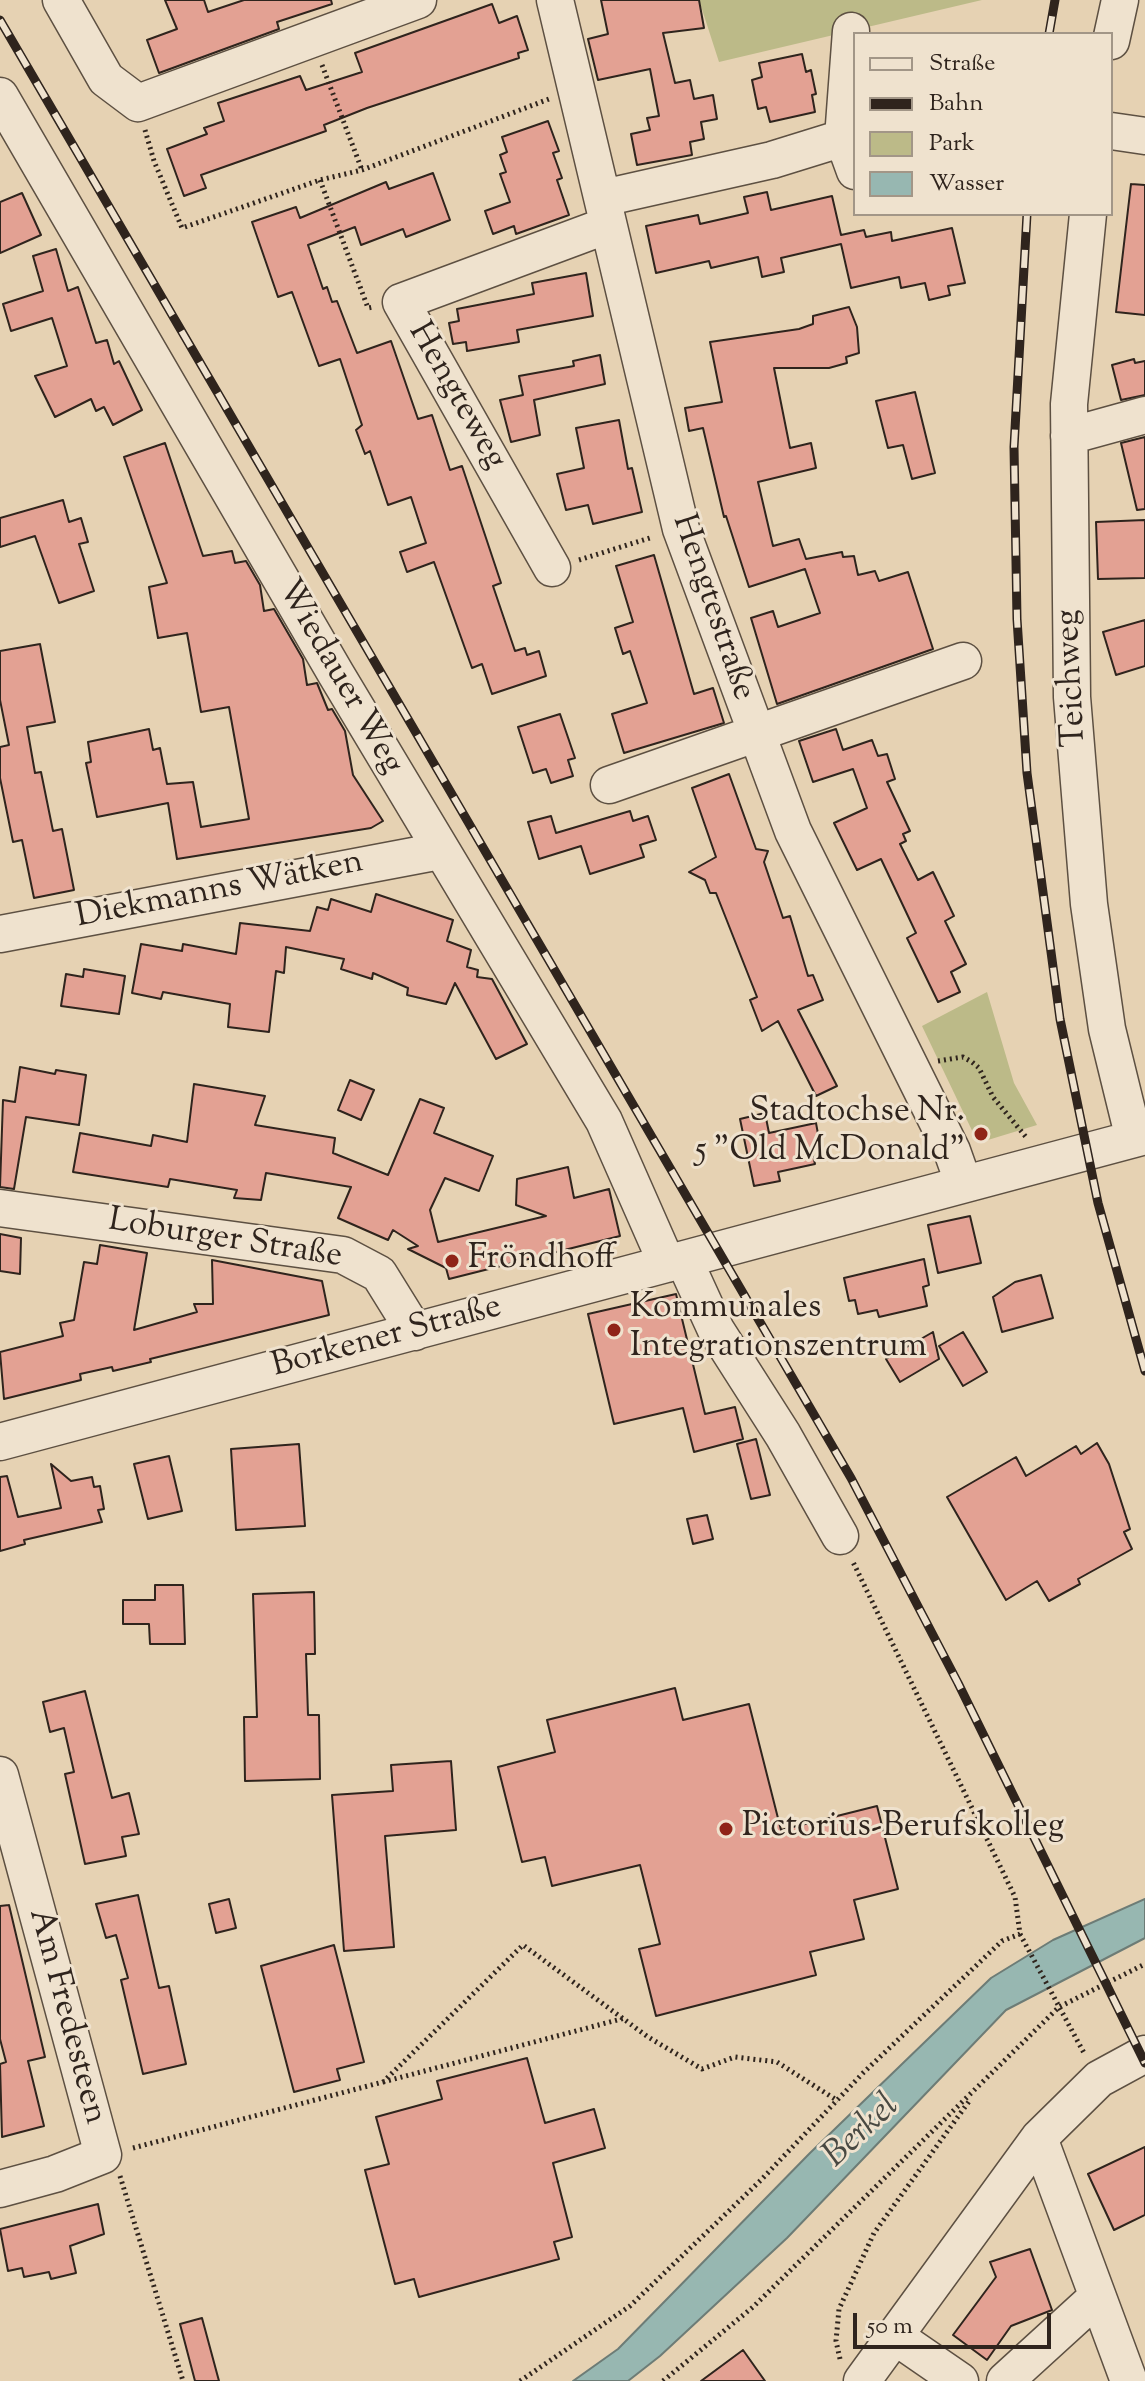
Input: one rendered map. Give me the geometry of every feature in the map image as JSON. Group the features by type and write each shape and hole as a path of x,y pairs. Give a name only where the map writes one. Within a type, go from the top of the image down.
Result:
{"street":[{"path":"61,0 106,79 138,103 418,0"},
{"name":"Hengtestraße","path":"555,0 681,529 793,831 913,1073 963,1182"},
{"path":"1113,32 1120,0"},
{"name":"Hengteweg","path":"552,568 401,302 606,211 772,160 849,155 851,31"},
{"name":"Wiedauer Weg","path":"0,96 15,152 604,1121 676,1262 783,1435 840,1536"},
{"path":"1113,131 1145,136"},
{"name":"Teichweg","path":"1088,216 1078,293 1069,436 1072,697 1089,904 1107,1029 1140,1138"},
{"path":"1069,436 1145,415"},
{"path":"609,785 963,661"},
{"name":"Diekmanns Wätken","path":"0,934 440,851"},
{"name":"Borkener Straße","path":"0,1442 676,1262 963,1182 1140,1138"},
{"name":"Loburger Straße","path":"0,1208 343,1255 369,1266 379,1274 415,1332"},
{"name":"Am Fredesteen","path":"0,1775 103,2155 55,2174 0,2189"},
{"path":"852,2374 896,2337 1039,2138 1099,2079 1145,2054"},
{"path":"1039,2138 1129,2381"},
{"path":"1005,2381 1096,2298"},
{"path":"896,2337 960,2381"}],"path":[{"path":"311,38 362,170"},
{"path":"138,103 154,161 182,228 320,180 362,170 577,90"},
{"path":"320,180 368,308 401,302"},
{"path":"552,568 681,529"},
{"path":"913,1073 950,1057 963,1057 972,1062 979,1068 993,1097 1026,1137 1035,1165"},
{"path":"840,1536 1015,1897 1020,1934 1099,2079"},
{"path":"520,2381 630,2306 1002,1941 1020,1934"},
{"path":"383,2082 523,1945 648,2037 702,2069 735,2057 777,2062 838,2101"},
{"path":"663,2381 753,2307 1059,2007 1145,1964"},
{"path":"183,2381 122,2178 103,2155 626,2018"},
{"path":"852,2374 836,2341 839,2309 874,2233 979,2087"}],"green space":[{"path":"699,0 982,0 719,62"},
{"path":"987,992 1014,1083 1037,1125 978,1143 922,1026"}],"water":[{"name":"Berkel","path":"1145,1899 1145,1938 1006,2010 787,2238 660,2356 628,2381 573,2381 618,2349 810,2153 991,1978 1053,1940"}],"building":[{"path":"165,0 204,0 208,12 244,0 331,0 332,4 277,22 279,29 159,73 147,40 177,29"},
{"path":"601,0 699,0 704,28 663,33 675,83 690,80 694,99 713,95 717,119 701,122 704,139 690,142 692,155 637,165 631,134 650,130 647,118 659,116 650,69 598,80 588,39 608,34"},
{"path":"492,4 499,23 517,16 528,50 518,53 519,58 367,108 324,125 326,131 201,175 206,188 184,196 167,149 207,134 204,128 224,121 218,103 300,76 306,90 362,72 355,53"},
{"path":"802,54 806,72 811,70 816,94 812,95 815,112 770,122 766,107 758,109 752,80 762,77 759,63"},
{"path":"548,121 559,151 553,153 562,178 557,180 569,215 516,234 514,226 493,234 485,211 510,202 500,174 506,172 500,155 507,152 502,137"},
{"path":"433,173 450,220 406,237 403,229 361,245 355,227 308,245 323,289 327,287 332,302 337,301 357,353 391,341 418,419 432,415 450,470 462,466 501,583 493,586 515,651 525,648 527,655 539,651 546,676 492,694 482,664 472,668 434,562 407,572 400,552 426,543 411,497 388,505 370,451 365,454 356,430 362,425 340,359 319,366 292,292 278,297 252,222 296,207 300,218 386,182 389,189"},
{"path":"1131,184 1145,185 1145,315 1116,312"},
{"path":"767,192 771,210 832,196 841,235 864,230 866,237 891,232 892,241 952,228 965,283 948,286 950,295 929,300 925,283 901,288 899,277 851,288 841,244 781,258 784,272 762,277 758,257 711,268 709,261 656,273 646,226 698,215 700,224 748,213 744,197"},
{"path":"22,193 41,235 0,253 0,202"},
{"path":"56,249 68,291 78,287 96,343 107,340 114,364 119,361 142,410 113,425 104,407 96,411 91,399 55,417 35,376 67,366 52,318 11,331 3,304 43,291 33,256"},
{"path":"586,273 593,316 517,330 519,342 467,351 466,342 453,344 449,323 459,321 457,309 534,294 532,283"},
{"path":"849,307 857,327 859,353 846,357 847,363 829,368 774,368 790,448 811,443 816,468 758,482 773,546 799,539 806,559 842,552 843,557 854,556 858,575 875,571 879,581 908,572 933,649 777,704 751,618 773,611 778,627 820,613 805,569 749,587 724,517 703,428 689,431 685,408 722,402 710,342 799,329 813,324 813,316"},
{"path":"600,355 605,384 534,400 540,435 511,442 500,400 523,395 519,376 574,366 573,361"},
{"path":"1134,359 1135,363 1145,361 1145,395 1121,400 1112,365"},
{"path":"915,392 935,473 912,479 903,445 888,448 876,401"},
{"path":"619,420 628,469 632,468 642,512 593,524 588,505 566,510 557,474 584,468 576,428"},
{"path":"1145,437 1145,509 1137,510 1121,443"},
{"path":"165,443 203,556 232,551 235,563 246,561 260,585 264,611 274,609 303,659 307,685 317,683 328,710 332,709 345,731 353,775 383,821 371,828 177,859 168,803 97,817 86,763 91,762 88,742 149,729 153,750 160,748 167,784 193,782 201,827 249,819 229,707 201,712 187,633 158,638 149,587 167,583 124,457"},
{"path":"63,500 69,522 81,518 88,542 79,544 94,591 59,603 35,536 0,547 0,518"},
{"path":"1145,520 1145,578 1098,579 1096,522"},
{"path":"654,555 694,694 713,688 724,723 624,753 612,714 647,703 630,651 623,654 615,628 633,622 616,566"},
{"path":"1145,620 1145,666 1116,675 1103,632"},
{"path":"40,644 55,722 27,727 35,773 41,772 53,831 62,829 74,890 34,898 22,840 13,842 0,778 0,747 9,745 0,700 0,651"},
{"path":"560,714 575,758 568,760 573,776 551,783 546,769 533,773 518,727"},
{"path":"836,729 843,750 872,740 878,756 887,754 895,779 887,782 910,831 903,834 906,841 900,844 918,880 933,872 954,916 945,921 966,964 951,972 960,992 938,1002 907,938 916,933 881,859 857,870 834,823 867,808 853,769 813,782 799,741"},
{"path":"729,774 756,849 768,851 764,862 783,918 790,916 808,976 813,975 823,1000 798,1010 837,1086 816,1096 778,1021 762,1031 750,1000 757,997 716,893 710,893 705,880 689,872 716,857 692,788"},
{"path":"630,811 633,821 648,816 656,840 640,845 644,857 590,874 581,846 539,859 528,822 551,816 556,833"},
{"path":"376,894 453,920 447,941 471,950 467,967 478,970 477,977 492,979 527,1044 496,1059 455,983 446,1004 407,995 408,988 373,973 372,979 341,969 344,959 286,947 284,973 276,971 269,1032 228,1027 230,1004 163,992 161,999 132,993 141,944 182,951 183,944 236,954 240,923 310,931 317,907 328,910 331,899 371,912"},
{"path":"84,969 125,976 119,1014 61,1006 66,974 83,977"},
{"path":"20,1067 55,1074 56,1070 86,1075 79,1125 26,1117 14,1189 0,1187 3,1100 15,1102"},
{"path":"350,1080 374,1090 361,1120 338,1110"},
{"path":"194,1084 265,1096 255,1125 335,1138 333,1153 388,1175 420,1099 444,1108 434,1133 493,1156 479,1191 445,1178 430,1210 438,1242 546,1216 516,1205 517,1179 568,1167 574,1198 609,1189 620,1236 449,1279 446,1268 408,1249 418,1246 393,1230 388,1240 338,1218 351,1187 266,1173 261,1200 234,1198 237,1190 170,1179 168,1187 73,1172 80,1133 151,1146 153,1135 187,1142"},
{"path":"765,1113 769,1133 816,1123 820,1145 811,1147 815,1164 778,1172 780,1181 754,1186 740,1119"},
{"path":"970,1216 981,1263 938,1273 928,1225"},
{"path":"0,1234 21,1238 20,1274 0,1271"},
{"path":"100,1245 147,1253 134,1330 197,1312 194,1304 213,1304 212,1260 322,1281 329,1315 150,1359 151,1362 113,1371 112,1367 80,1374 81,1380 4,1399 0,1352 63,1336 60,1323 74,1320 84,1262 97,1264"},
{"path":"924,1259 929,1285 923,1287 927,1306 879,1317 877,1310 858,1314 855,1300 849,1301 844,1278"},
{"path":"1041,1275 1053,1318 1002,1332 993,1297 1015,1282"},
{"path":"676,1294 705,1414 735,1407 743,1439 694,1452 683,1408 614,1424 588,1314"},
{"path":"933,1332 939,1359 900,1382 886,1359"},
{"path":"963,1332 987,1372 963,1386 939,1346"},
{"path":"756,1439 770,1495 751,1499 737,1444"},
{"path":"1097,1443 1109,1464 1130,1529 1124,1532 1132,1549 1078,1579 1080,1584 1049,1601 1037,1581 1006,1600 947,1497 1016,1457 1026,1476 1076,1446 1081,1454"},
{"path":"299,1444 305,1526 236,1530 231,1449"},
{"path":"169,1456 182,1511 148,1519 134,1464"},
{"path":"51,1464 71,1481 92,1477 94,1487 100,1486 104,1509 98,1510 102,1522 24,1540 25,1544 0,1551 0,1477 7,1476 18,1517 61,1508"},
{"path":"707,1515 713,1539 693,1544 687,1519"},
{"path":"155,1585 183,1585 185,1644 150,1644 149,1624 123,1624 123,1600 155,1600"},
{"path":"314,1592 315,1654 306,1654 308,1715 319,1715 320,1779 245,1781 244,1717 257,1717 253,1594"},
{"path":"675,1688 683,1720 749,1704 781,1830 877,1806 898,1889 854,1900 864,1939 810,1952 816,1975 656,2016 639,1949 660,1944 640,1865 552,1886 545,1857 522,1862 498,1767 555,1752 547,1720"},
{"path":"85,1691 112,1798 129,1793 139,1834 122,1837 126,1856 85,1864 65,1774 74,1772 64,1728 50,1732 43,1702"},
{"path":"451,1761 456,1830 385,1836 394,1947 344,1951 332,1795 393,1791 391,1765"},
{"path":"138,1895 159,1988 169,1986 186,2064 143,2074 121,1980 128,1978 116,1935 106,1938 96,1904"},
{"path":"229,1899 236,1928 216,1933 209,1904"},
{"path":"9,1905 45,2057 28,2061 44,2126 2,2137 0,2064 6,2062 0,2039 0,1906"},
{"path":"334,1945 364,2062 337,2069 340,2080 294,2092 261,1966"},
{"path":"527,2058 545,2123 594,2109 605,2148 553,2163 572,2237 554,2242 559,2259 419,2297 414,2279 395,2284 365,2170 389,2164 376,2117 442,2099 437,2081"},
{"path":"1145,2147 1145,2215 1114,2230 1088,2174"},
{"path":"98,2204 104,2234 70,2246 76,2273 51,2279 49,2272 24,2277 22,2268 8,2271 0,2229"},
{"path":"1030,2249 1052,2310 1011,2326 987,2360 953,2335 996,2277 990,2262"},
{"path":"202,2318 219,2381 195,2381 180,2324"},
{"path":"743,2350 765,2381 701,2381"}],"railway":[{"path":"1049,32 1055,0"},
{"path":"0,20 851,1478 958,1683 1145,2063"},
{"path":"1027,216 1014,447 1017,619 1027,773 1060,1019 1098,1203 1145,1371"}],"place":[{"name":"Stadtochse Nr. 5 \"Old McDonald\"","path":"981,1134"},
{"name":"Fröndhoff","path":"452,1261"},
{"name":"Kommunales Integrationszentrum","path":"614,1330"},
{"name":"Pictorius-Berufskolleg","path":"726,1829"}]}
